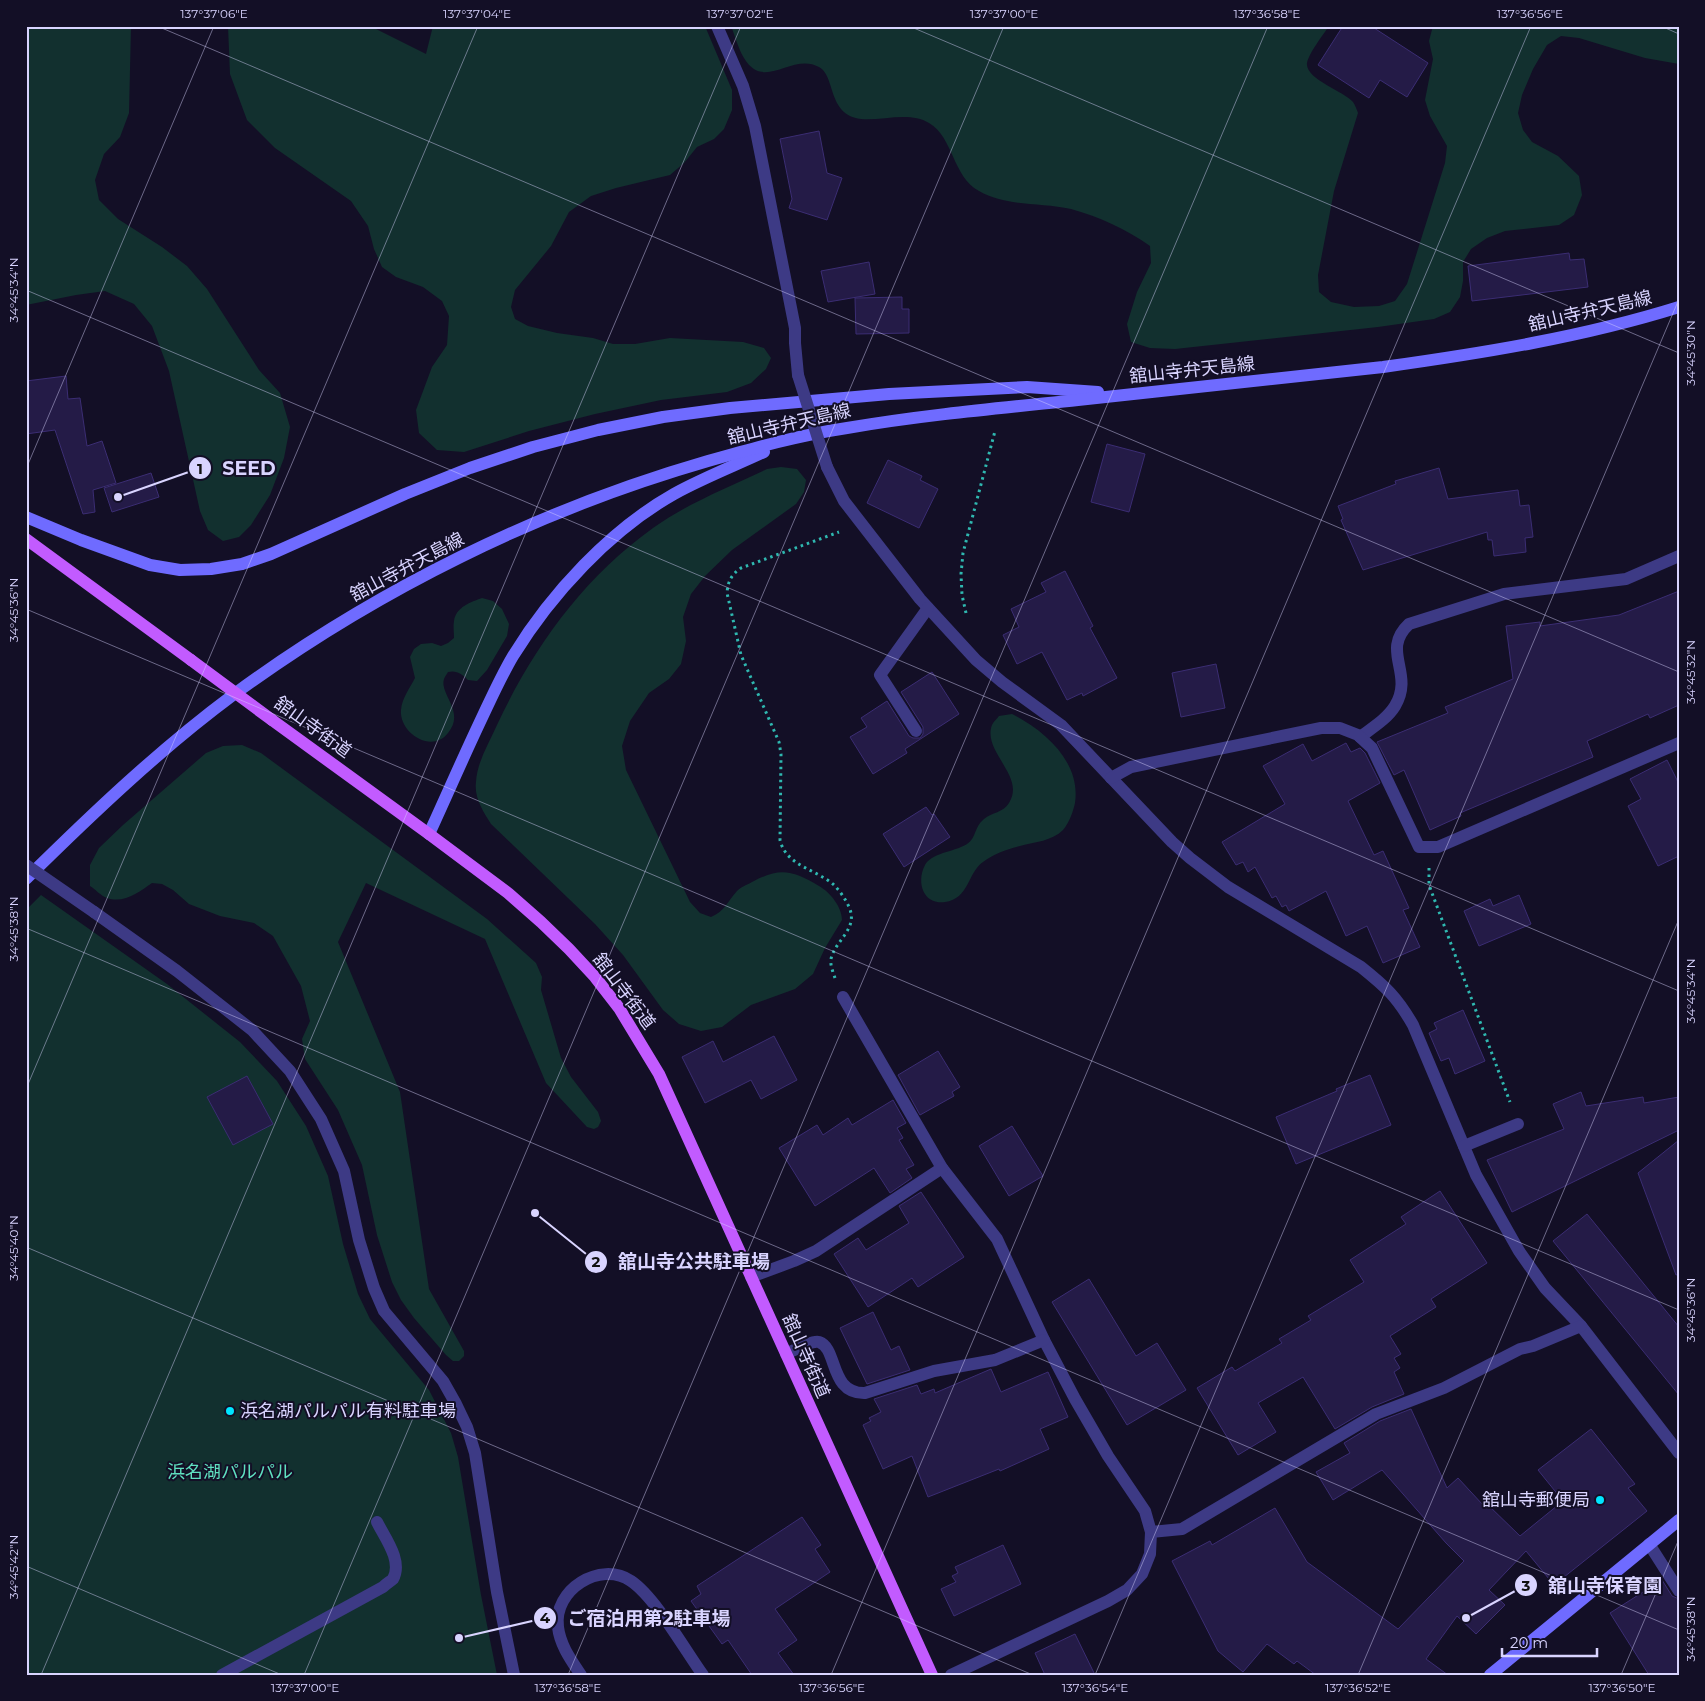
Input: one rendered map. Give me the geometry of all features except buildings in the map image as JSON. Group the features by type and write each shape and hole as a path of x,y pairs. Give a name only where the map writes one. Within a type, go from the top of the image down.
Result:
{"main road":[{"name":"舘山寺弁天島線","path":"26,879 103,804 188,730 279,663 325,632 473,551 576,506 682,469 791,440 846,428 1001,408 1374,368 1450,358 1610,326 1679,307"},
{"path":"26,517 89,543 150,565 180,570 211,569 242,564 271,554 405,494 470,468 534,447 598,430 663,417 730,408 889,394 1027,387 1133,394"},
{"path":"429,834 494,691 513,657 540,617 584,566 612,539 674,494 791,440"},
{"name":"舘山寺街道","path":"26,539 508,893 569,949 595,977 619,1008 659,1074 932,1675"},
{"path":"1490,1675 1679,1520"}],"street":[{"path":"717,26 743,86 755,126 795,328 794,344 798,375 827,467 844,501 928,608 976,660 1002,682 1061,725 1172,842 1208,874 1361,968 1382,983 1400,1002 1413,1025 1476,1175 1519,1251 1545,1288 1581,1326 1679,1453"},
{"path":"1360,737 1385,718 1394,707 1400,695 1402,681 1396,653 1397,642 1401,631 1409,624 1504,594 1626,579 1679,556"},
{"path":"916,731 880,675 928,608"},
{"path":"1111,778 1131,767 1321,728 1340,728 1360,737 1372,748 1419,847 1438,847 1679,743"},
{"path":"26,865 177,971 252,1030 290,1071 321,1119 344,1171 358,1240 384,1311 443,1381 467,1427 475,1453 497,1592 514,1675"},
{"path":"843,997 942,1168 997,1239 1044,1340 1108,1456 1145,1511 1151,1532 1150,1554 1142,1574 1127,1590 1108,1601 951,1675"},
{"path":"1464,1146 1518,1124"},
{"path":"752,1277 816,1251 942,1168"},
{"path":"1151,1532 1182,1529 1376,1414 1444,1388 1520,1349 1533,1346 1581,1326"},
{"path":"786,1354 812,1342 820,1342 825,1347 842,1382 848,1389 856,1393 866,1393 934,1371 995,1360 1044,1340"},
{"path":"222,1675 384,1587 392,1579 396,1567 394,1555 377,1522"},
{"path":"1649,1544 1679,1591"},
{"path":"581,1675 562,1643 558,1626 560,1609 568,1594 580,1582 596,1575 614,1575 630,1580 643,1592 657,1608 703,1675"}],"path":[{"path":"966,614 962,595 961,574 964,553 1001,408"},
{"path":"843,997 832,970 831,961 834,952 849,929 852,922 852,914 849,906 835,886 786,855 782,848 780,840 781,754 779,742 776,730 741,655 727,593 728,583 733,574 741,568 862,524"},
{"path":"1428,847 1430,885 1518,1124"}],"green space":[{"path":"26,26 131,26 129,113 120,137 104,154 95,180 99,200 118,219 162,247 187,266 207,289 259,370 280,393 290,427 284,458 270,495 251,525 239,537 223,541 208,530 200,511 169,371 152,326 134,304 105,291 26,305"},
{"path":"228,26 370,26 426,54 433,26 705,26 732,90 732,110 724,129 714,139 697,147 684,163 670,175 591,196 569,212 551,246 515,290 511,307 515,319 528,326 557,333 593,338 613,344 635,344 670,338 743,342 764,348 771,358 766,369 751,383 727,392 661,400 595,414 529,431 464,452 437,450 419,433 416,410 432,367 447,345 449,316 442,301 423,287 396,277 382,267 374,249 368,226 351,201 275,148 247,120 230,74"},
{"path":"731,26 1329,26 1310,54 1307,63 1308,69 1318,79 1353,102 1358,113 1334,191 1318,275 1319,292 1331,302 1354,307 1379,306 1395,301 1407,284 1445,163 1447,146 1430,116 1425,100 1433,59 1429,41 1433,26 1679,26 1679,64 1645,58 1579,38 1561,36 1547,45 1533,69 1522,95 1518,113 1523,130 1532,142 1558,156 1579,176 1582,195 1574,215 1559,225 1505,231 1487,238 1471,249 1463,262 1463,281 1460,297 1450,312 1434,319 1378,327 1175,349 1150,348 1131,342 1127,324 1137,292 1151,263 1150,246 1122,229 1082,212 1060,207 1001,200 979,191 963,176 944,138 929,123 921,119 905,117 861,119 850,116 837,103 828,78 819,67 799,64 769,72 760,72 752,68 744,58"},
{"path":"781,467 797,469 806,480 804,492 796,504 732,550 705,576 691,594 683,617 686,641 681,664 669,679 649,693 630,721 622,746 626,770 690,902 700,913 711,917 715,915 723,909 743,886 780,872 802,877 827,892 838,905 842,920 825,948 813,974 795,989 751,1005 722,1027 701,1031 679,1024 663,1010 623,955 595,924 491,824 482,809 476,793 477,775 487,746 511,696 527,669 562,616 604,569 666,519 709,496 767,469"},
{"path":"482,598 493,601 502,609 509,624 507,636 487,670 477,681 468,680 457,672 448,672 443,685 453,711 453,725 448,733 434,742 418,738 405,726 401,710 403,701 415,678 410,657 414,649 421,644 432,643 441,646 448,643 454,638 455,616 458,612 473,601"},
{"path":"1012,714 1037,729 1058,749 1066,761 1072,774 1075,788 1075,803 1067,824 1054,837 1005,850 983,862 974,872 964,891 953,900 937,902 931,900 923,891 921,878 928,861 970,842 984,819 1004,809 1009,803 1013,793 1012,783 993,745 991,735 992,725 999,716"},
{"path":"242,745 261,753 487,919 536,963 542,977 541,990 561,1058 571,1077 598,1112 601,1121 598,1127 594,1129 587,1127 546,1083 485,939 366,883 338,942 400,1092 429,1289 464,1351 464,1356 459,1361 453,1361 446,1355 414,1318 401,1300 392,1282 377,1235 362,1165 338,1110 305,1059 302,1039 310,1021 301,986 273,936 254,923 220,916 189,904 173,890 162,884 152,883 131,896 119,899 105,897 90,886 90,865 99,848 123,825 206,753 223,746"},
{"name":"浜名湖パルパル","path":"41,895 167,984 240,1042 277,1081 306,1126 328,1176 343,1244 358,1294 370,1319 429,1390 451,1433 458,1457 481,1595 497,1675 26,1675 26,910"}],"place":[{"name":"SEED","path":"118,497"},
{"name":"舘山寺公共駐車場","path":"535,1213"},
{"name":"浜名湖パルパル有料駐車場","path":"230,1411"},
{"name":"舘山寺郵便局","path":"1600,1500"},
{"name":"舘山寺保育園","path":"1466,1618"},
{"name":"ご宿泊用第2駐車場","path":"459,1638"}]}
